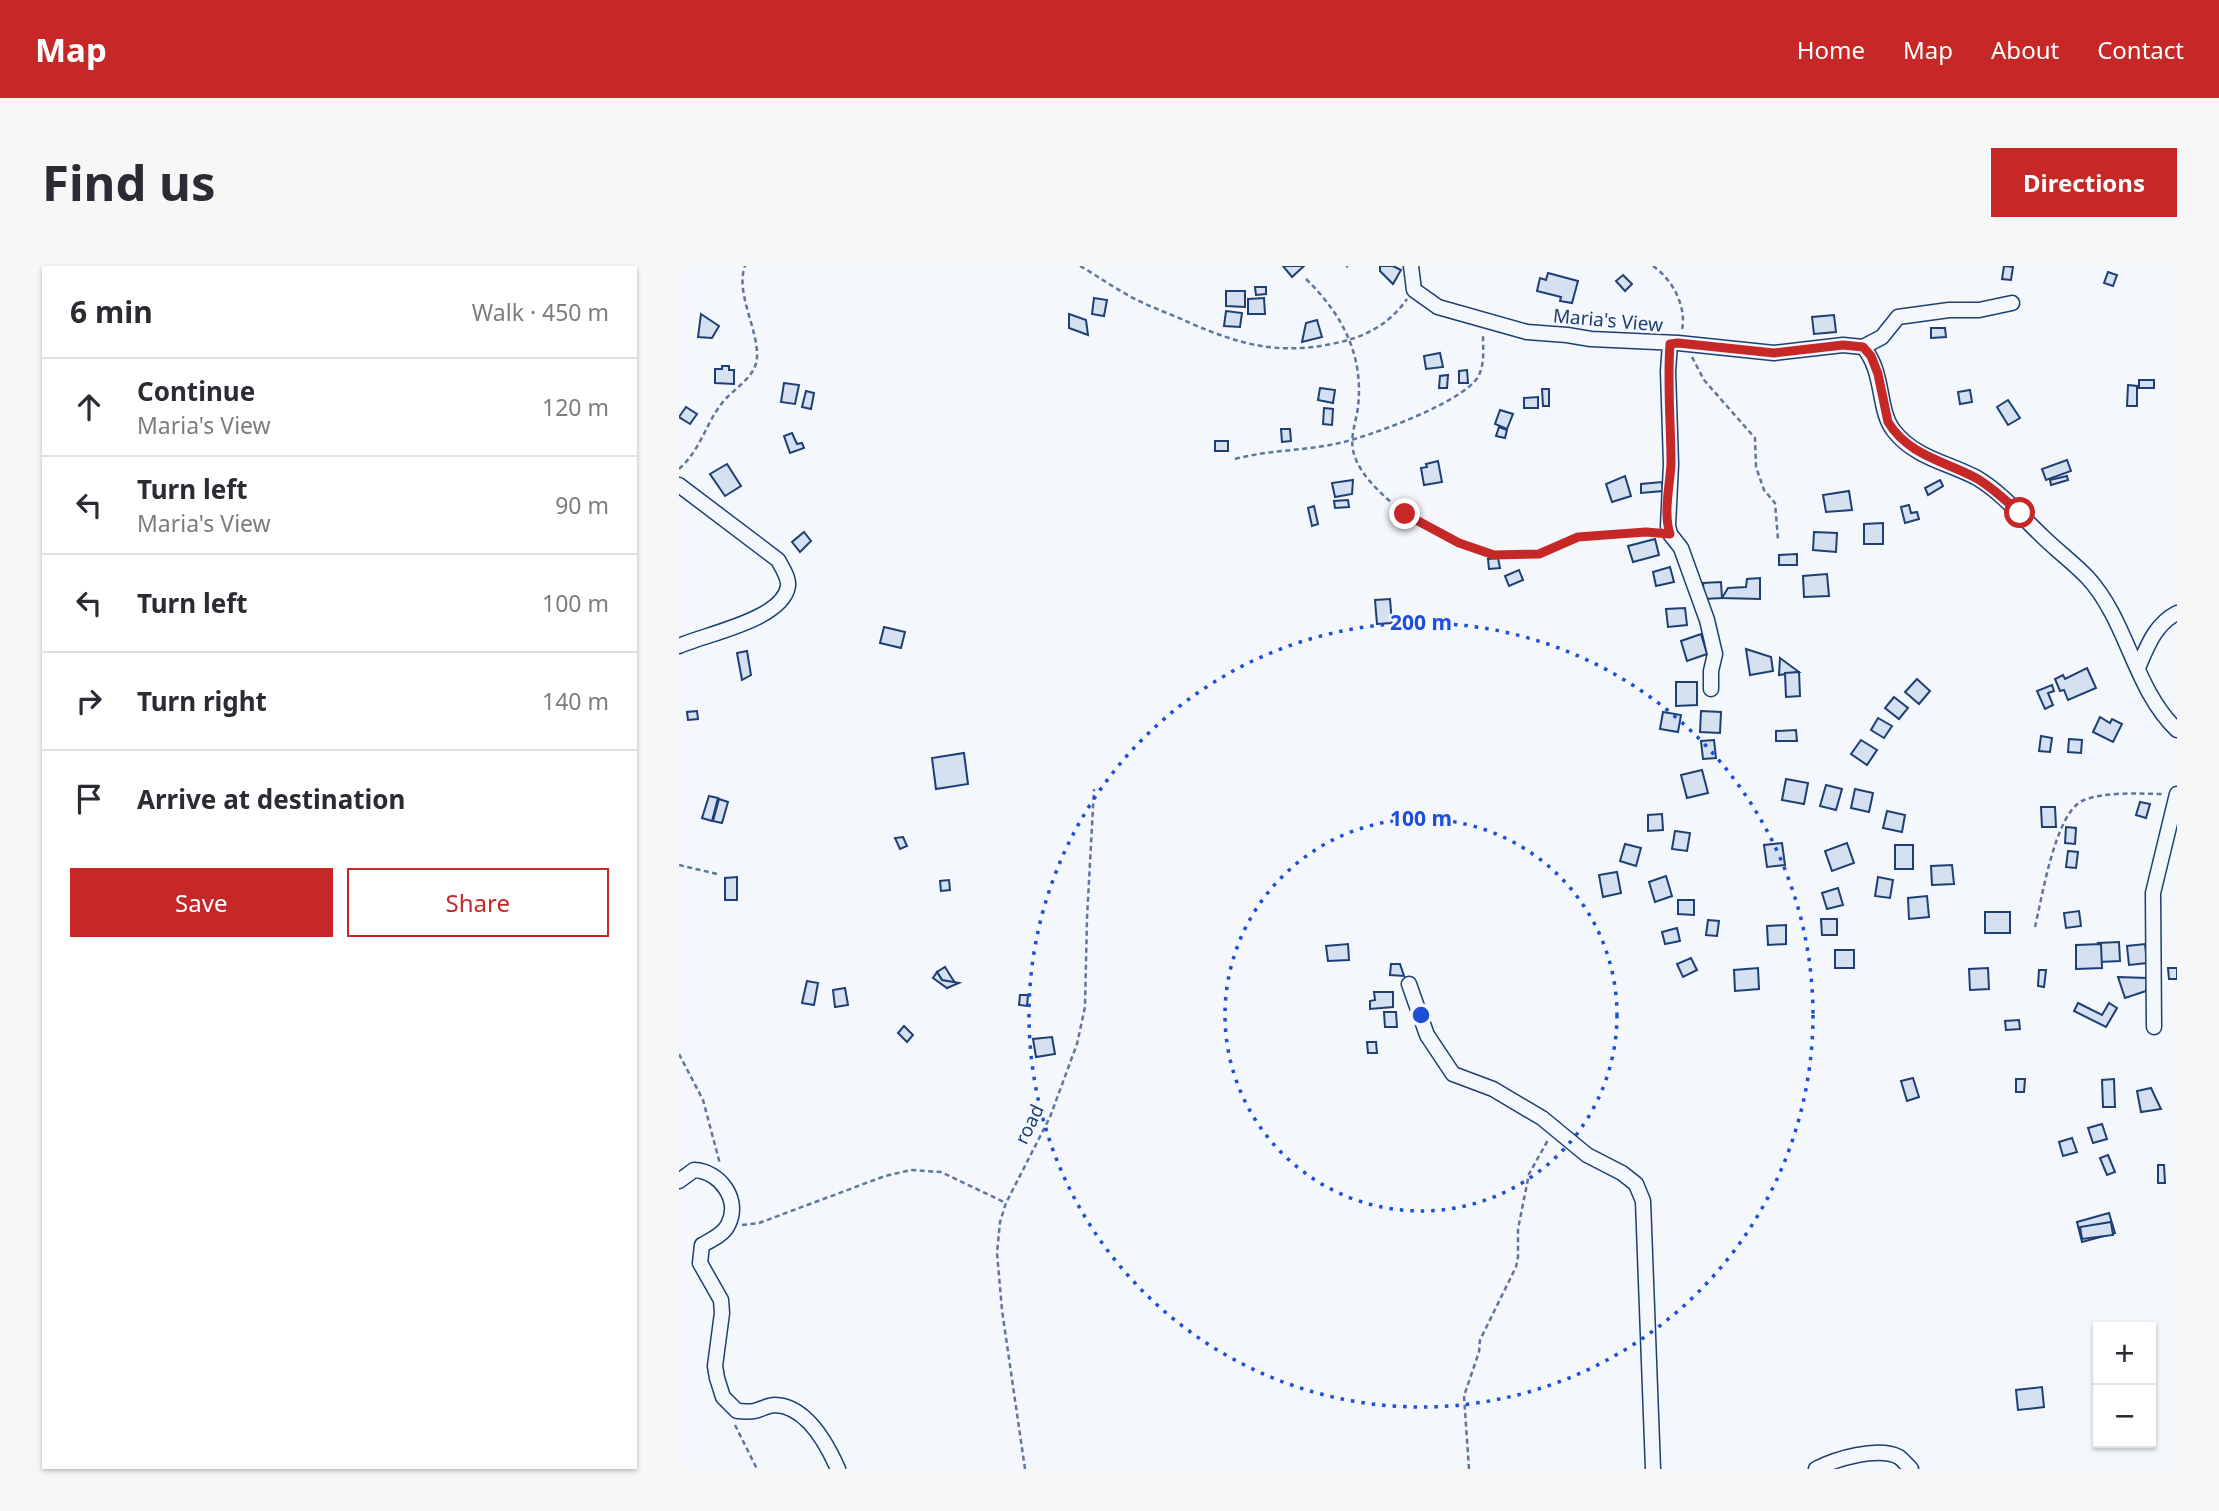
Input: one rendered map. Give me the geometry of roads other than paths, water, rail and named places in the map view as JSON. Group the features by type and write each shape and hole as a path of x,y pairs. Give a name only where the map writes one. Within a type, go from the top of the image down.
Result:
{"street":[{"name":"Maria's View","path":"1411,266 1410,276 1414,290 1438,307 1527,332 1591,340 1678,344 1774,353 1843,345 1863,347"},
{"path":"2012,303 1979,310 1949,310 1898,317 1882,337 1863,347 1871,356 1888,422 1904,441 1930,459 1976,478 1994,491 2089,579 2120,630 2146,687 2162,714 2177,730"},
{"path":"1678,344 1668,370 1671,464 1668,519 1670,534 1681,548 1707,620 1715,654 1711,689"},
{"path":"679,485 778,560 788,586 780,602 744,624 679,646"},
{"path":"2138,668 2151,638 2161,624 2177,613"},
{"path":"2154,1027 2153,893 2171,794"},
{"path":"1409,984 1427,1035 1453,1074 1493,1089 1542,1118 1587,1155 1622,1173 1636,1184 1643,1200 1653,1469"},
{"path":"679,1181 694,1170 714,1173 724,1184 730,1199 730,1221 722,1233 702,1245 700,1264 721,1300 722,1313 715,1366 723,1396 737,1411 753,1411 771,1405 786,1406 797,1412 817,1434 838,1469"},
{"path":"1816,1469 1830,1461 1882,1453 1901,1458 1911,1469"}]}
